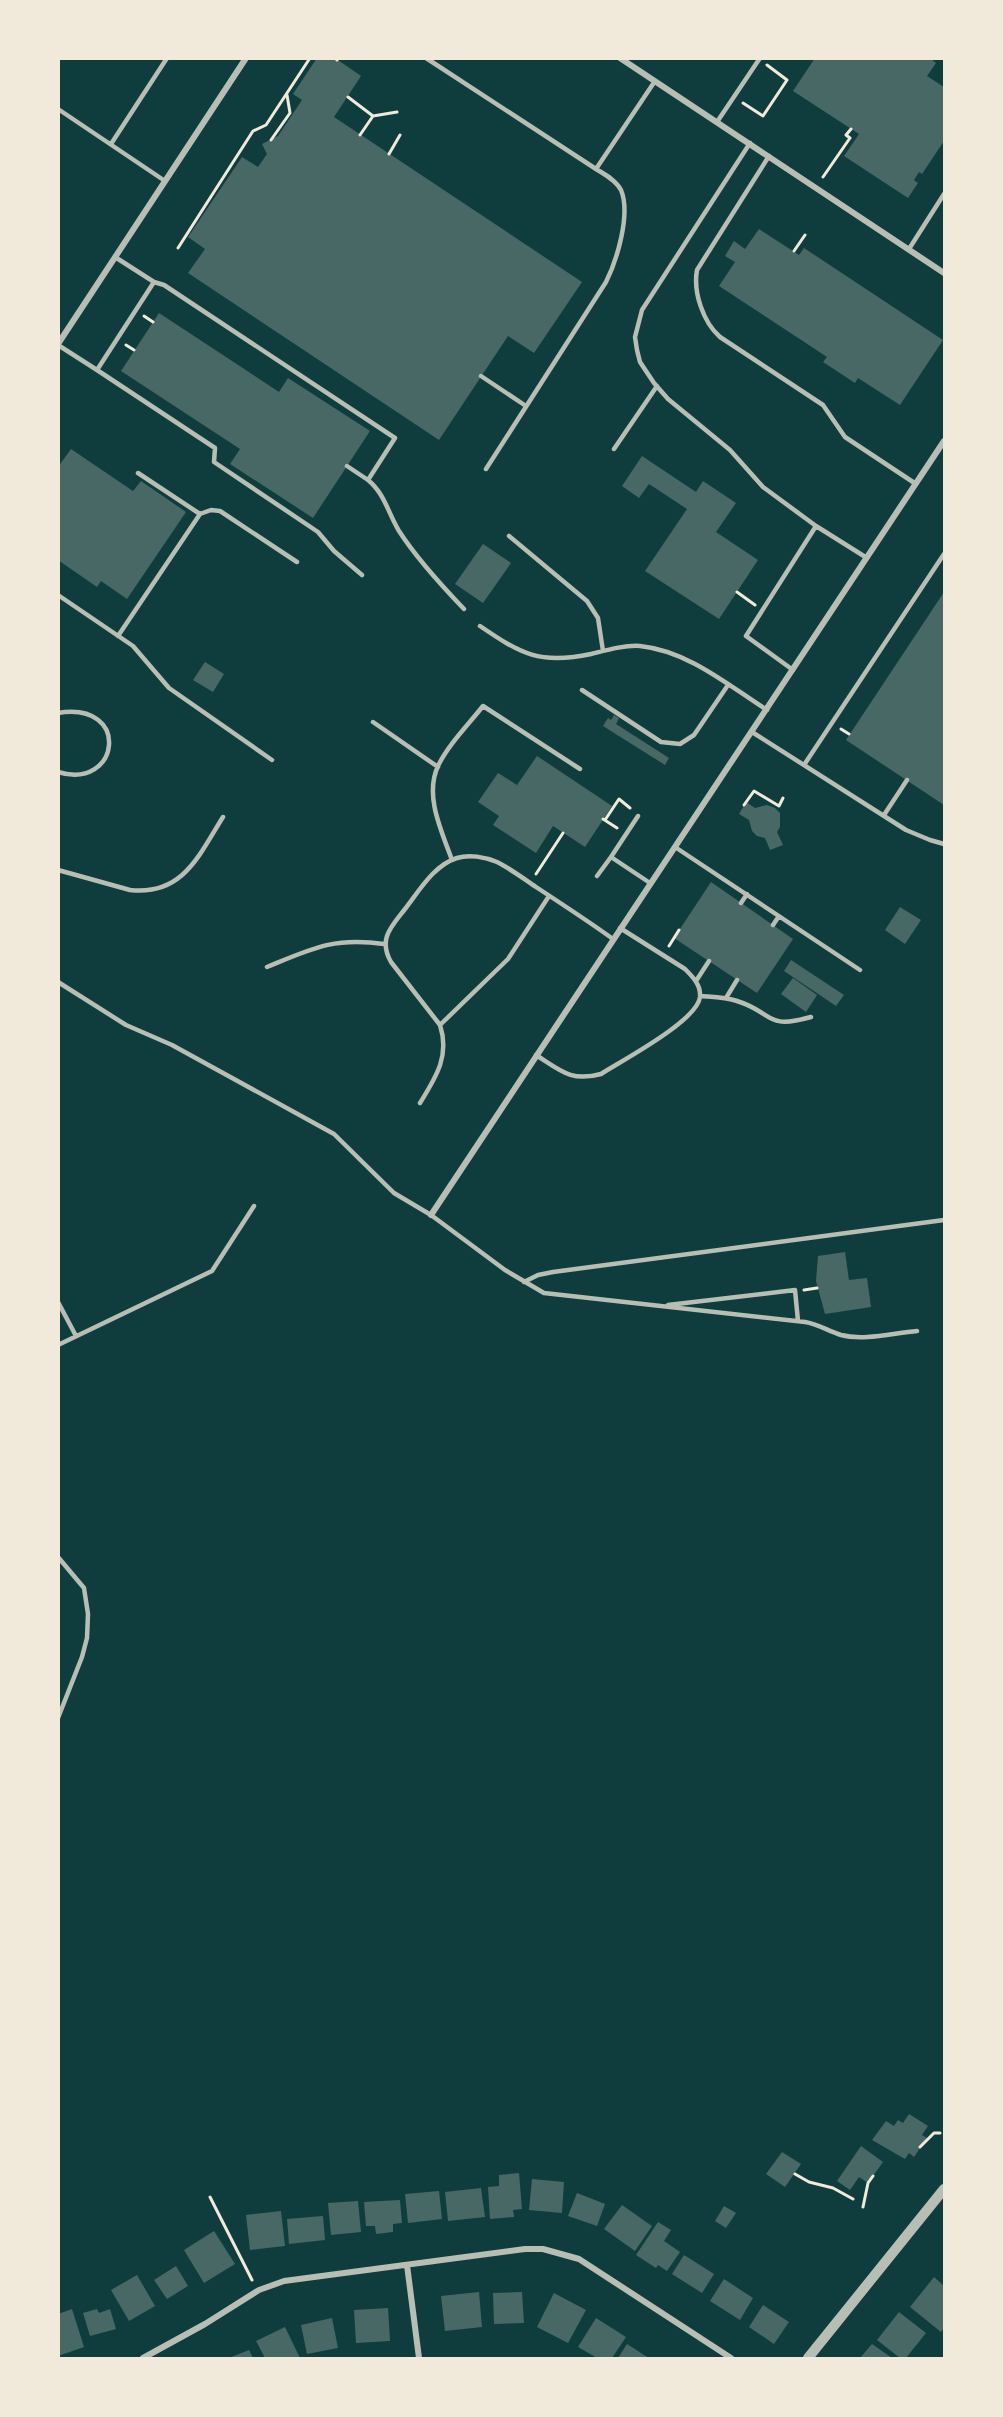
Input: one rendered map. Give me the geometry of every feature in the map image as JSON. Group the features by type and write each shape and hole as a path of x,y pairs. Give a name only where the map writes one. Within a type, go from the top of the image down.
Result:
{"street":[{"path":"58,345 246,58"},
{"path":"620,58 945,273"},
{"path":"431,1215 535,1054 945,441"},
{"path":"808,2358 945,2189"},
{"path":"143,2358 269,2285 284,2281 525,2249 543,2249 579,2259 731,2358"},
{"path":"407,2265 419,2358"}],"lane":[{"path":"111,144 167,58"},
{"path":"426,58 614,181 620,189 623,216 619,246 606,282 486,469"},
{"path":"717,122 760,58"},
{"path":"596,169 655,81"},
{"path":"58,109 165,181"},
{"path":"750,143 642,310 635,337 640,362 668,399 730,450 763,486 816,526 867,558"},
{"path":"769,155 697,270 695,280 702,310 712,330 720,337 823,405 845,437 916,484"},
{"path":"909,249 945,194"},
{"path":"115,257 154,282 164,285 395,438 368,480"},
{"path":"97,370 154,282"},
{"path":"58,345 215,448 214,462 318,532 334,551 362,575"},
{"path":"481,376 526,406"},
{"path":"614,448 657,386"},
{"path":"347,466 368,480 384,498 397,528 413,553 465,609"},
{"path":"138,473 200,514"},
{"path":"118,636 200,514 211,510 220,512 297,562"},
{"path":"793,670 746,636 816,526"},
{"path":"509,536 587,601 598,618 603,651"},
{"path":"804,765 945,554"},
{"path":"58,595 118,636 147,661 170,688 272,760"},
{"path":"480,626 508,645 547,659 565,659 623,646 656,649 686,660 767,710"},
{"path":"582,690 662,742 680,744 694,735 728,685"},
{"path":"452,860 438,822 434,801 438,767 483,706 580,769"},
{"path":"58,713 76,711 94,716 106,727 111,741 107,756 92,771 75,774 58,772"},
{"path":"373,722 438,767"},
{"path":"752,732 906,830 945,844"},
{"path":"884,815 907,780"},
{"path":"597,876 638,816"},
{"path":"58,870 130,890 142,892 161,888 183,875 223,817"},
{"path":"675,847 860,970"},
{"path":"420,1103 443,1060 444,1047 440,1025 398,973 385,952 384,944 394,922 436,871 452,860 464,857 489,859 530,883 613,939"},
{"path":"611,857 650,883"},
{"path":"741,903 747,894"},
{"path":"440,1025 502,967 549,896"},
{"path":"773,925 779,916"},
{"path":"535,1054 568,1076 584,1078 601,1074 687,1017 698,1004 700,996 696,981 685,969 620,928"},
{"path":"267,967 311,949 339,942 358,941 384,944"},
{"path":"696,981 709,961"},
{"path":"726,998 737,980"},
{"path":"58,982 126,1025 172,1045 334,1134 394,1193 431,1215 524,1282 552,1296 798,1321 819,1324 841,1335 917,1331"},
{"path":"700,996 726,998 740,1002 775,1022 790,1023 811,1017"},
{"path":"58,1345 212,1272 254,1206"},
{"path":"524,1282 538,1275 553,1272 945,1220"},
{"path":"659,1306 795,1290 798,1321"},
{"path":"58,1302 76,1336"},
{"path":"58,1557 84,1588 88,1614 87,1638 82,1657 58,1718"}],"path":[{"path":"178,248 253,131 266,125 310,58"},
{"path":"744,103 763,116 787,80 768,66"},
{"path":"271,140 290,113 287,94"},
{"path":"348,97 373,116"},
{"path":"360,135 373,116 397,112"},
{"path":"823,177 850,138 846,135 851,129"},
{"path":"389,154 400,135"},
{"path":"794,252 805,235"},
{"path":"737,592 749,600"},
{"path":"744,805 754,791 778,806 783,798"},
{"path":"609,823 604,819 619,799 623,801"},
{"path":"530,883 563,833"},
{"path":"671,942 680,930"},
{"path":"920,2147 934,2133 940,2133"},
{"path":"795,2174 809,2182 833,2188 853,2199"},
{"path":"863,2207 868,2183 873,2176"},
{"path":"210,2197 252,2280"}],"building":[{"path":"317,58 335,58 361,76 334,117 582,282 534,353 508,336 439,440 188,273 205,249 188,237 242,157 258,167 267,154 262,144 278,136 302,100 293,94"},
{"path":"815,58 930,58 936,63 927,76 944,87 944,141 922,174 919,172 914,180 918,183 908,198 844,156 859,134 793,91"},
{"path":"759,229 799,255 804,248 943,340 900,405 858,378 855,383 823,362 827,357 719,286 735,262 725,256 734,241 745,249"},
{"path":"159,313 279,392 288,378 370,431 313,518 230,464 240,449 121,371"},
{"path":"71,449 133,491 141,481 186,512 127,599 101,581 97,587 58,560 58,467"},
{"path":"642,456 696,492 703,481 736,503 716,532 758,560 719,619 645,571 687,509 649,484 639,498 622,486"},
{"path":"483,544 511,563 483,603 455,584"},
{"path":"944,592 944,805 846,740"},
{"path":"205,662 224,674 213,692 193,680"},
{"path":"614,715 619,718 616,724 669,758 665,765 603,726 608,718 611,720"},
{"path":"537,756 612,806 585,847 553,826 536,853 493,825 499,816 478,802 498,773 517,785"},
{"path":"746,802 755,808 767,805 780,813 780,827 777,832 783,845 770,850 765,838 757,836 752,831 749,820 739,814"},
{"path":"711,882 793,939 757,993 674,938"},
{"path":"900,907 921,920 905,944 885,930"},
{"path":"791,960 844,995 836,1006 784,971"},
{"path":"793,978 817,995 806,1012 781,994"},
{"path":"845,1252 849,1280 867,1278 871,1307 825,1314 816,1281 818,1256"},
{"path":"909,2114 928,2126 922,2135 927,2138 914,2157 909,2153 905,2159 872,2140 886,2121 894,2126 898,2120 903,2123"},
{"path":"861,2146 883,2162 868,2183 859,2177 850,2190 837,2181"},
{"path":"782,2152 801,2164 785,2187 766,2174"},
{"path":"519,2173 522,2209 513,2210 514,2217 490,2219 488,2187 499,2186 499,2175"},
{"path":"532,2179 564,2182 562,2213 529,2210"},
{"path":"481,2188 485,2217 448,2221 445,2192"},
{"path":"439,2191 442,2219 408,2223 405,2194"},
{"path":"577,2193 605,2204 597,2226 568,2216"},
{"path":"400,2200 402,2223 393,2224 393,2232 376,2234 375,2226 366,2226 364,2202"},
{"path":"358,2201 361,2232 331,2235 328,2203"},
{"path":"622,2205 652,2226 635,2251 604,2229"},
{"path":"724,2206 736,2213 726,2228 715,2221"},
{"path":"281,2211 285,2246 250,2250 246,2215"},
{"path":"323,2216 325,2240 289,2244 287,2219"},
{"path":"658,2222 671,2230 664,2241 680,2252 667,2271 658,2265 656,2268 636,2255"},
{"path":"214,2231 235,2264 204,2283 184,2250"},
{"path":"684,2255 714,2274 702,2293 672,2274"},
{"path":"176,2266 188,2286 167,2299 154,2280"},
{"path":"137,2275 155,2306 129,2321 111,2290"},
{"path":"934,2277 944,2286 944,2328 941,2332 910,2307"},
{"path":"724,2279 753,2298 740,2320 710,2301"},
{"path":"479,2292 482,2327 445,2331 441,2296"},
{"path":"522,2292 524,2323 494,2324 493,2293"},
{"path":"554,2293 586,2310 568,2343 537,2327"},
{"path":"763,2305 789,2322 774,2344 749,2327"},
{"path":"388,2308 390,2341 356,2343 354,2310"},
{"path":"72,2309 84,2347 58,2356 58,2314"},
{"path":"97,2309 99,2313 110,2309 116,2329 90,2336 83,2313"},
{"path":"899,2312 926,2333 906,2358 900,2358 877,2340"},
{"path":"332,2318 338,2348 307,2354 301,2325"},
{"path":"596,2318 626,2337 612,2358 597,2358 578,2347"},
{"path":"285,2327 300,2358 265,2358 256,2341"},
{"path":"627,2344 644,2355 649,2358 618,2358"},
{"path":"872,2344 892,2358 860,2358"},
{"path":"249,2350 253,2358 229,2358"}]}
